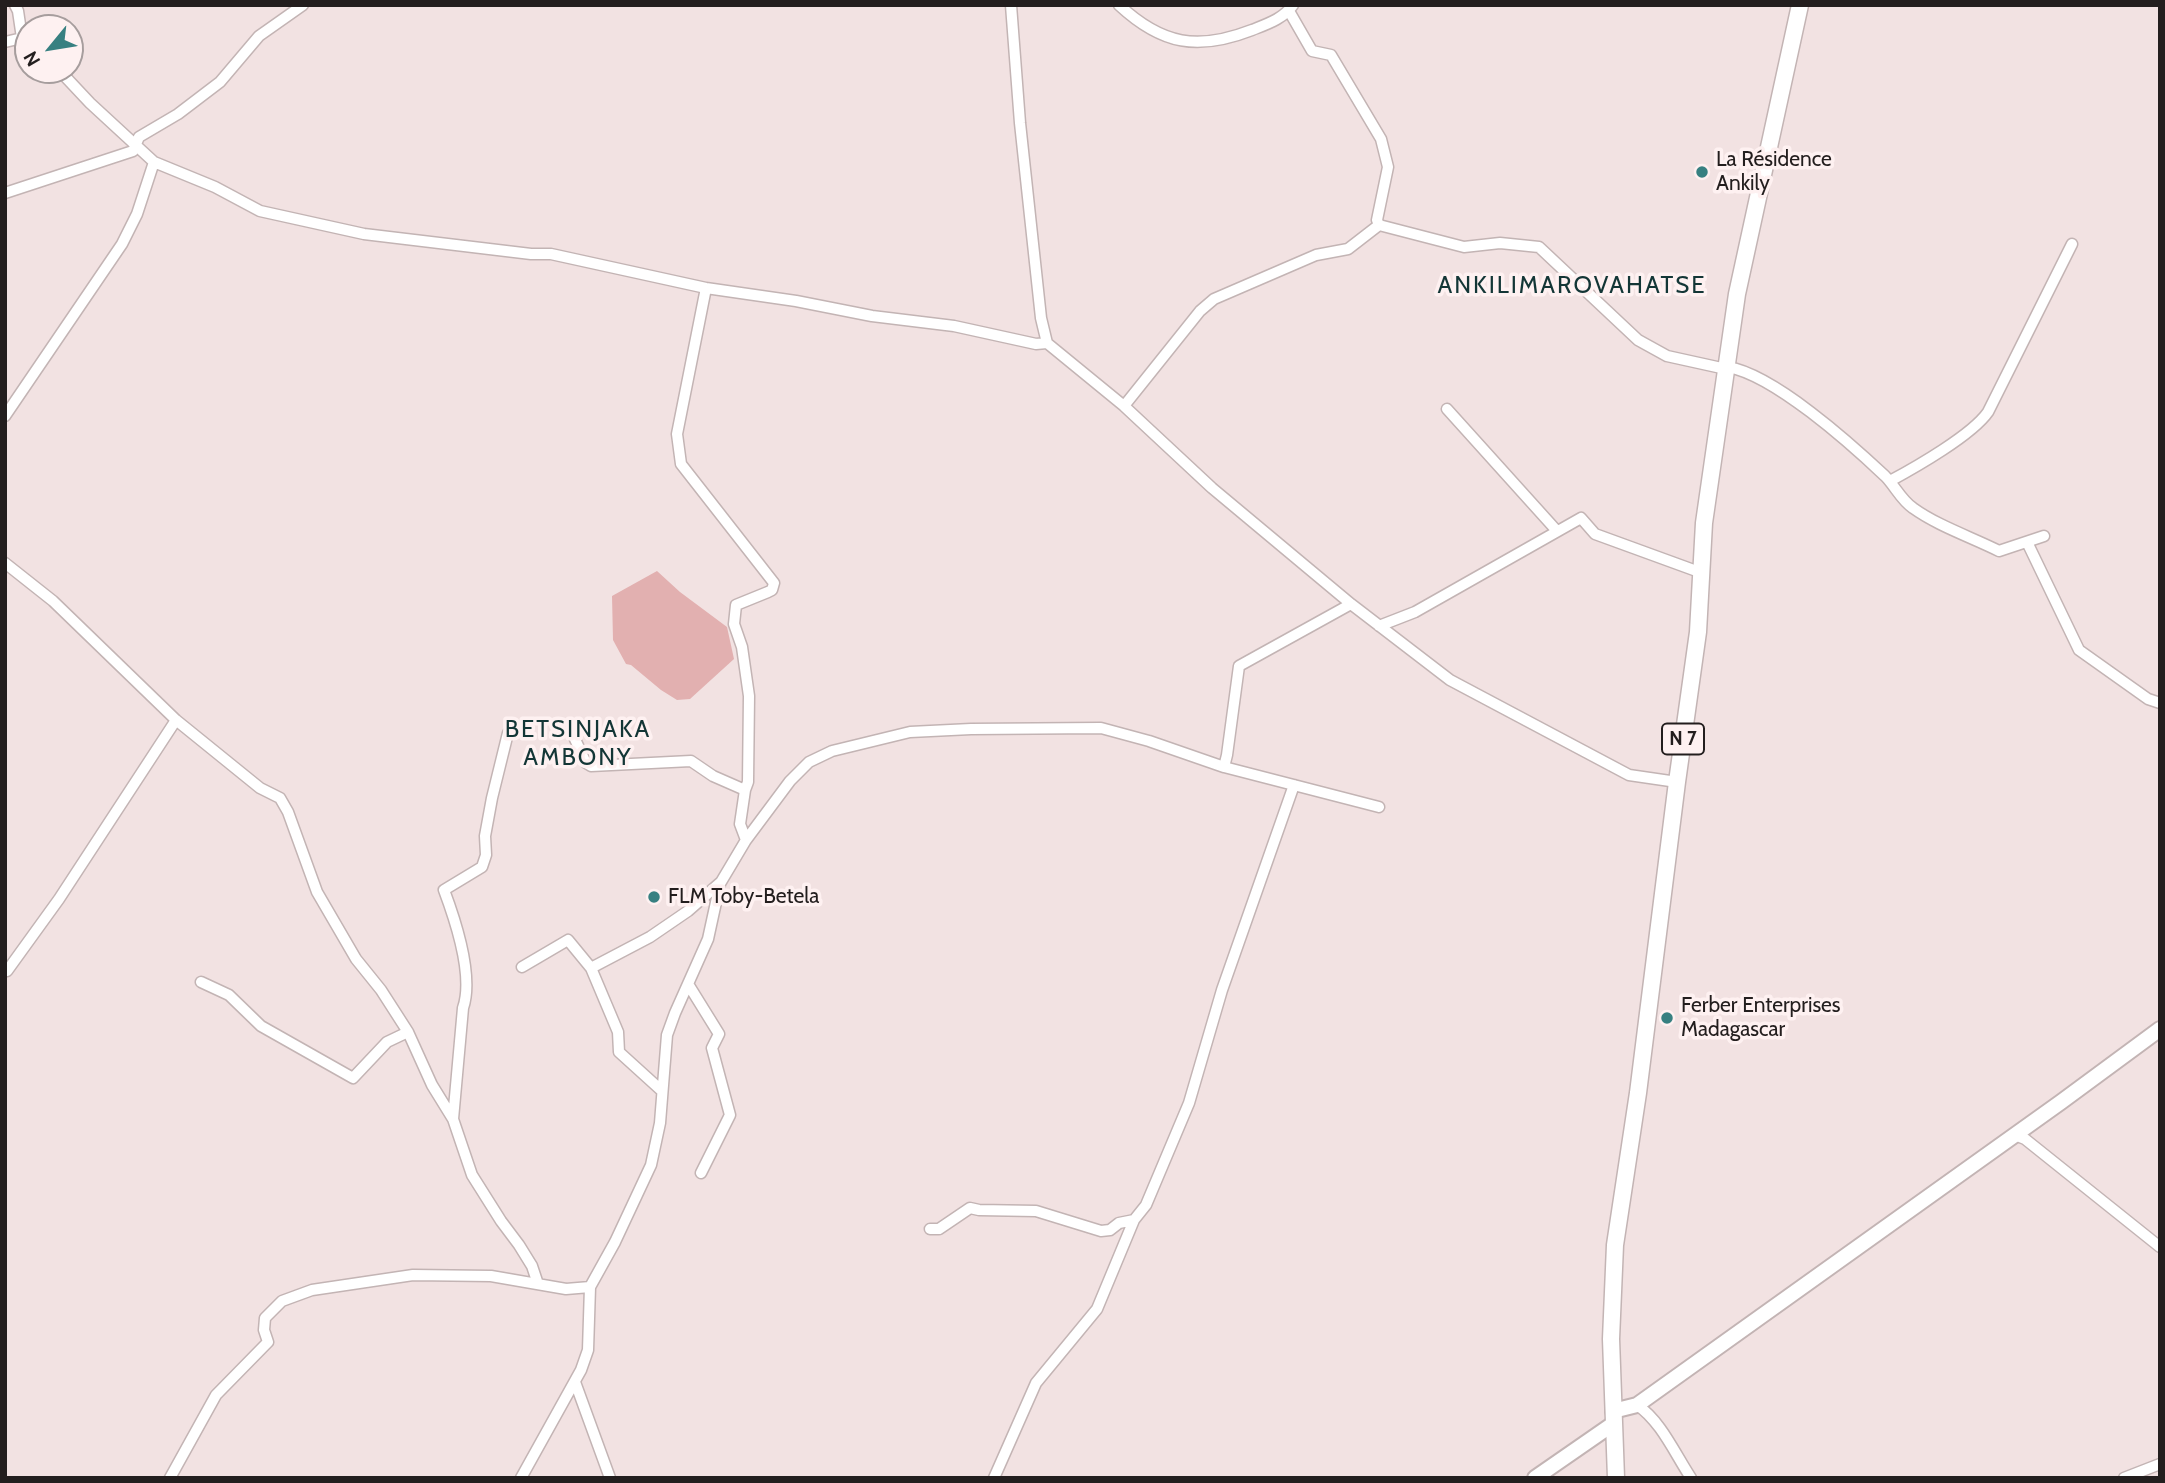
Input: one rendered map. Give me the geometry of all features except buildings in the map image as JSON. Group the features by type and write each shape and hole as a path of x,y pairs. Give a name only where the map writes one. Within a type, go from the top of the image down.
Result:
{"main road":[{"name":"N 7","path":"1616,1478 1611,1339 1615,1245 1698,632 1704,523 1737,294 1800,5"}],"street":[{"path":"5,192 133,151 139,137 178,114 220,82 259,36 303,5"},
{"path":"1011,5 1041,318 1047,343 1124,406 1207,484 1351,604 1450,680 1629,775 1677,782"},
{"path":"1119,5 1140,24 1172,39 1201,42 1250,31 1275,21 1291,8 1311,51 1331,55 1381,139 1388,167 1377,220 1379,225"},
{"path":"73,84 154,162 215,187 260,211 385,237 551,254 706,288 796,301 872,316 954,326 1037,344 1047,343"},
{"path":"5,415 122,244 137,214 154,162"},
{"path":"1124,406 1200,311 1214,299 1316,255 1348,248 1379,225"},
{"path":"1379,225 1464,247 1500,243 1539,247 1638,340 1667,356 1689,363 1743,370 1835,430 1890,481 1910,506 1929,518 2000,551 2044,536"},
{"path":"1890,481 1980,423 2072,244"},
{"path":"706,288 677,434 678,456 685,470 774,583 772,590 736,605 734,624 742,647 749,696 748,782 740,824 746,840"},
{"path":"1447,410 1557,531"},
{"path":"1379,626 1415,612 1581,518 1595,534 1702,573"},
{"path":"2027,542 2079,650 2148,699 2160,702"},
{"path":"5,563 53,601 176,720 260,788 280,798 289,812 317,892 356,959 381,990 408,1032 432,1085 453,1119 472,1175 532,1266 538,1284"},
{"path":"1224,766 1238,666 1351,604"},
{"path":"7,971 59,899 176,720"},
{"path":"521,1478 575,1382 588,1350 590,1287 615,1242 650,1165 658,1137 667,1035 708,939 721,882 746,840 790,781 809,762 831,751 910,732 1101,728 1224,766 1379,807"},
{"path":"453,1119 463,1009 467,996 466,975 444,890 482,866 486,855 485,836 492,799 508,733"},
{"path":"574,737 586,763 591,766 691,761 713,776 745,790"},
{"path":"993,1478 1036,1383 1097,1309 1134,1220 1146,1205 1189,1103 1226,977 1294,785"},
{"path":"591,968 650,937 688,911 721,882"},
{"path":"522,967 568,940 591,968 618,1032 619,1052 663,1091"},
{"path":"201,982 229,995 261,1026 353,1077 387,1042 408,1032"},
{"path":"688,984 719,1034 712,1048 730,1115 701,1173"},
{"path":"1535,1478 1613,1417 1637,1405 2160,1029"},
{"path":"2015,1135 2025,1139 2160,1247"},
{"path":"930,1229 939,1229 970,1208 1036,1212 1101,1231 1134,1220"},
{"path":"170,1478 216,1395 268,1342 264,1330 265,1318 282,1301 312,1290 413,1275 491,1276 566,1289 590,1287"},
{"path":"575,1382 610,1478"},
{"path":"1637,1405 1646,1411 1659,1428 1691,1478"},
{"path":"2124,1478 2160,1464"}],"shaded area":[{"path":"657,571 727,627 734,659 690,699 677,700 626,664 613,640 612,596"}],"place":[{"name":"La Résidence Ankily","path":"1702,172"},
{"name":"FLM Toby-Betela","path":"654,897"},
{"name":"Ferber Enterprises Madagascar","path":"1667,1018"}],"district":[{"name":"ANKILIMAROVAHATSE","path":"1572,286"},
{"name":"BETSINJAKA AMBONY","path":"578,744"}]}
